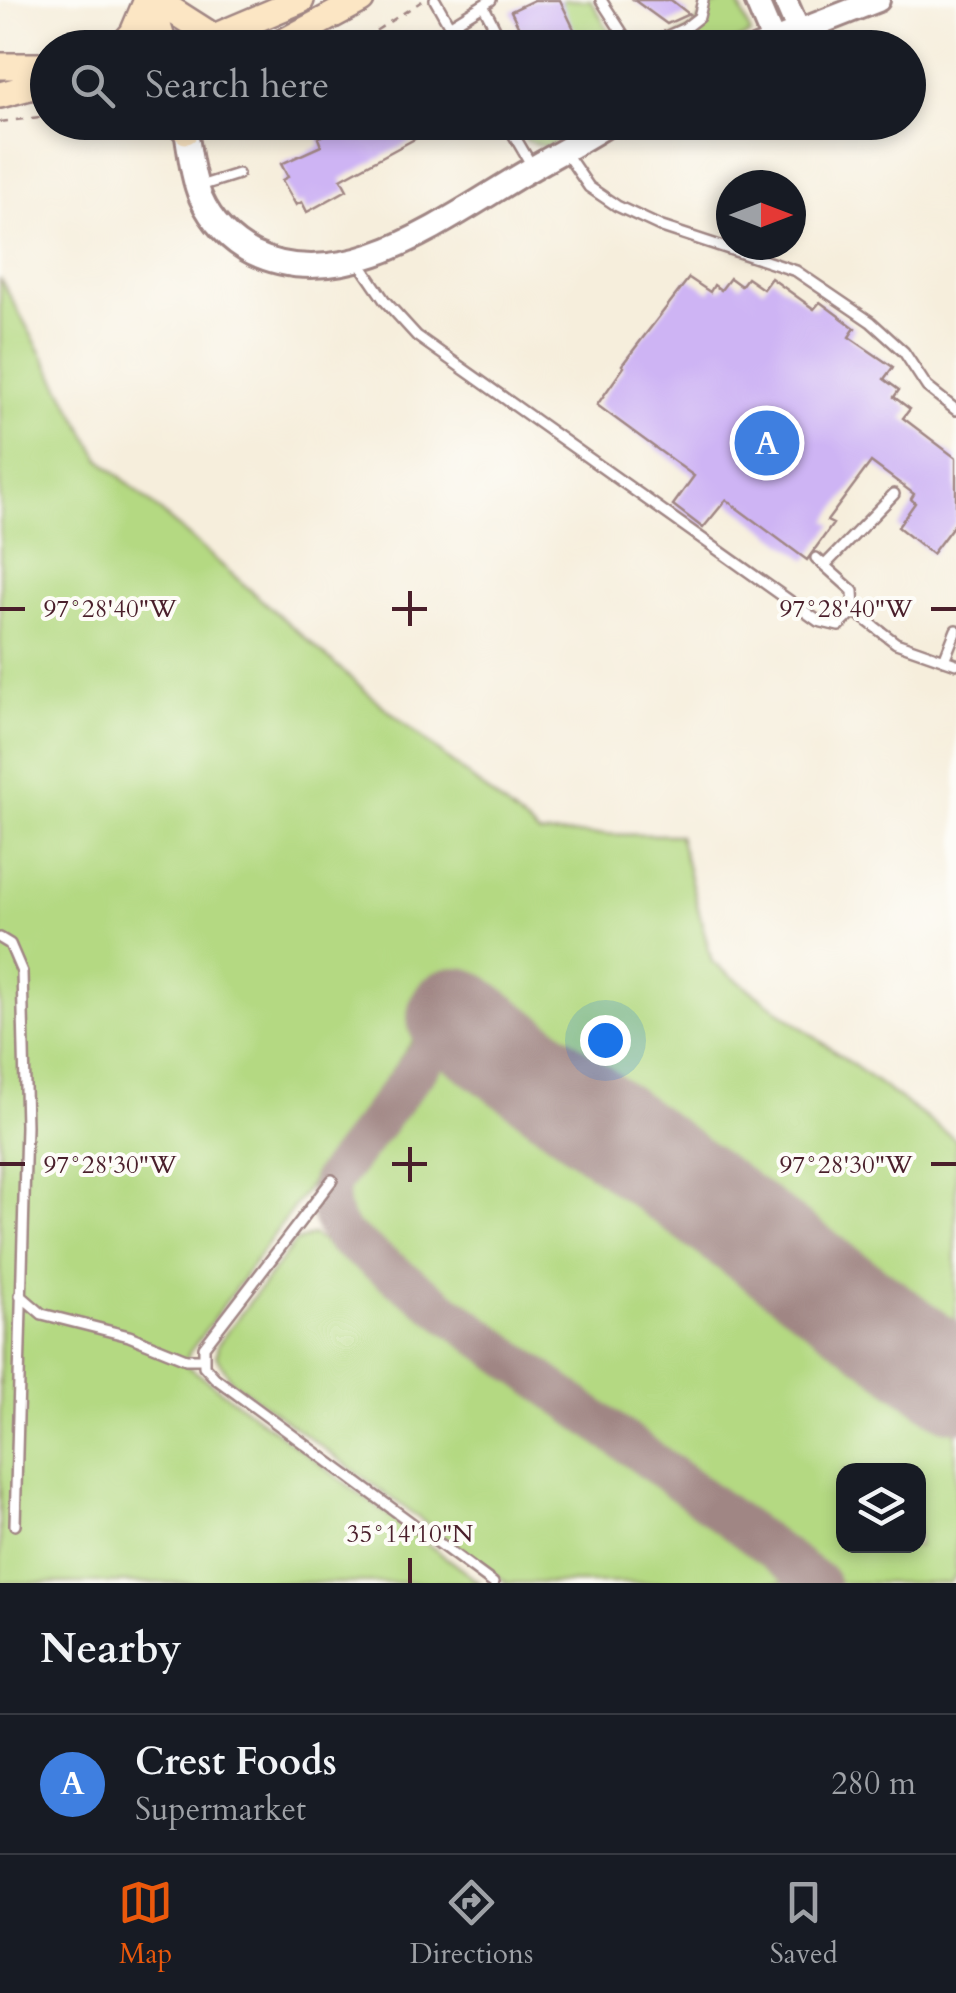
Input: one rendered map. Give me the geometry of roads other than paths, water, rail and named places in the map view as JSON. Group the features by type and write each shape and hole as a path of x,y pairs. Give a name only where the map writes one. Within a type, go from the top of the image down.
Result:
{"main road":[{"path":"151,0 200,30"},
{"path":"135,30 151,0"},
{"path":"151,0 160,30"},
{"path":"243,30 302,0"},
{"path":"305,30 361,0"},
{"path":"0,66 30,66"},
{"path":"0,96 30,87"},
{"path":"0,96 30,96"}],"street":[{"path":"756,0 761,30"},
{"path":"785,0 798,30 878,0"},
{"path":"187,140 202,201 228,236 266,260 316,268 357,261 471,208 584,140"}],"lane":[{"path":"435,0 451,30"},
{"path":"601,0 620,30"},
{"path":"681,30 699,16 703,0"},
{"path":"449,26 487,2 498,30"},
{"path":"517,140 533,168"},
{"path":"565,152 589,187 628,212 796,271 871,322 904,352 928,388 956,410"},
{"path":"198,186 238,174"},
{"path":"357,261 385,301 417,336 818,621 839,626 854,611 853,591 821,561 894,494"},
{"path":"854,611 896,643 956,664"},
{"path":"944,660 956,630"},
{"path":"0,938 10,944 22,972 26,1126 15,1525"},
{"path":"332,1180 204,1347 202,1359 215,1378 493,1583"},
{"path":"20,1295 42,1314 129,1336 186,1359 202,1359"}],"place":[{"name":"Crest Foods","path":"767,443"}]}
